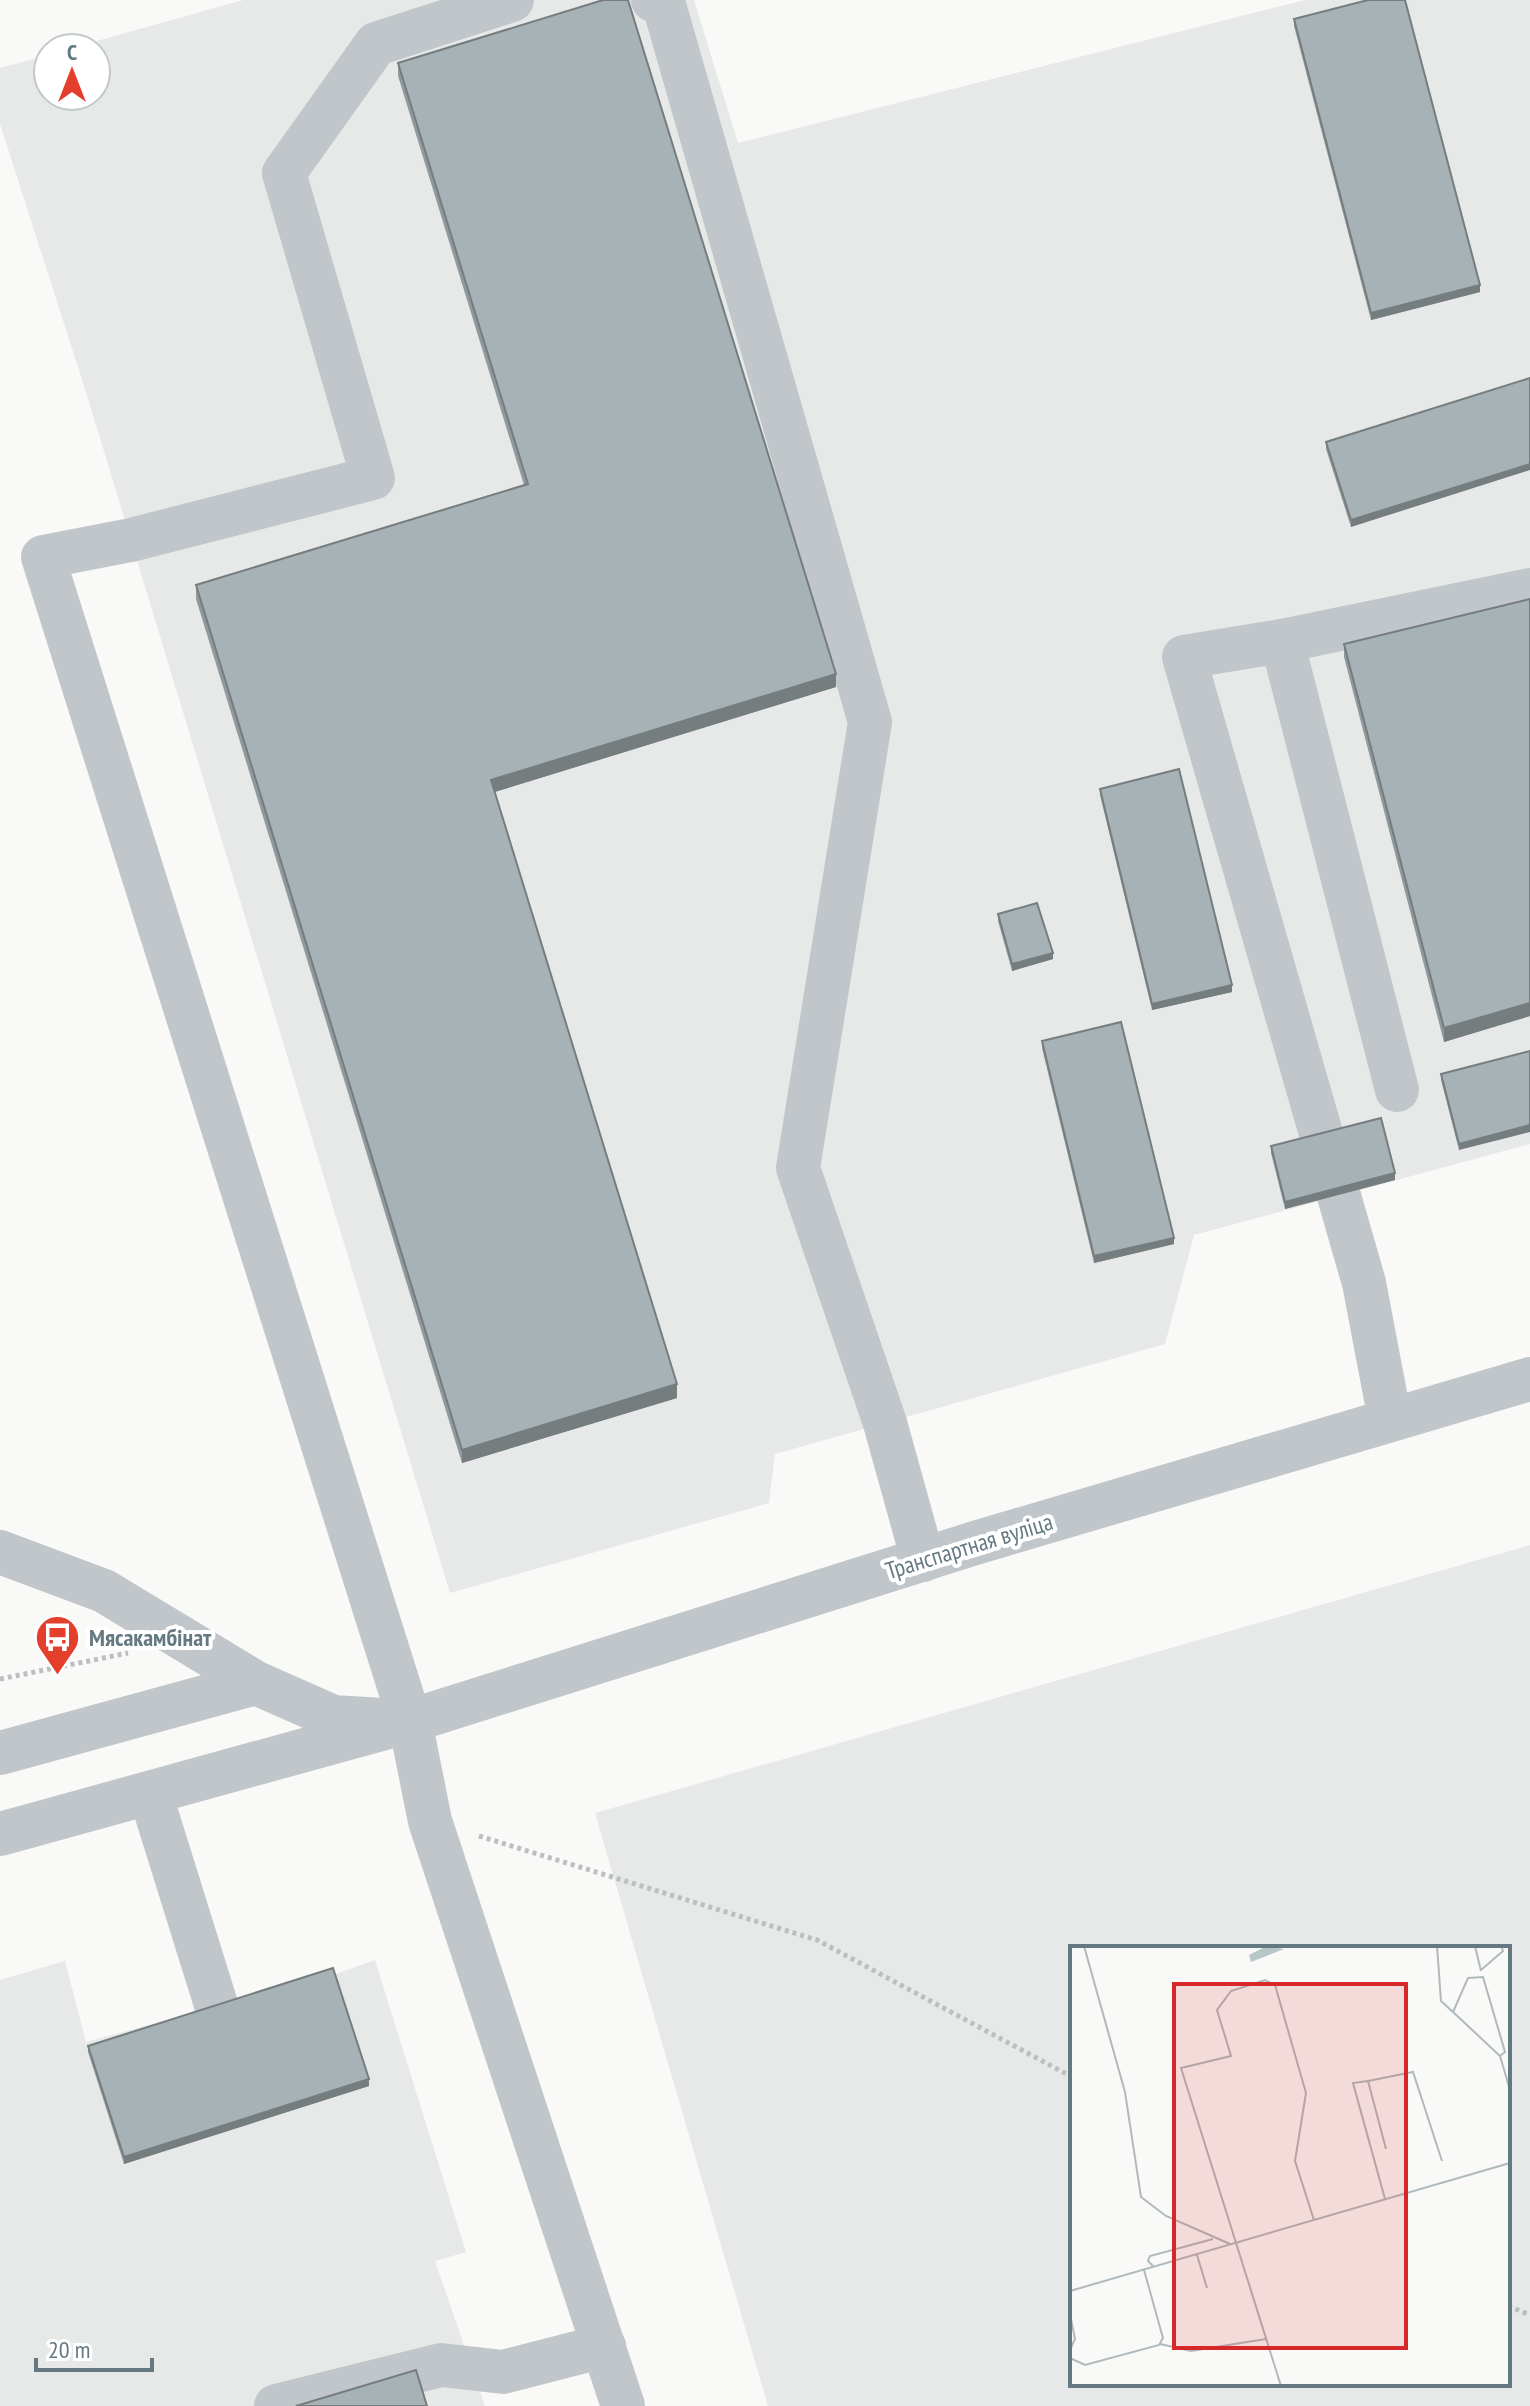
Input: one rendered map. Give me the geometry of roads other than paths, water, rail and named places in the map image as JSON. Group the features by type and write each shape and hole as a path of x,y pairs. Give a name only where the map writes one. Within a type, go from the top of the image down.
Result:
{"street":[{"path":"512,0 376,44 284,173 373,478 131,540 43,557 410,1721 430,1821 623,2406"},
{"path":"653,0 664,5 870,722 798,1168 885,1423 923,1560"},
{"path":"1390,1420 1364,1283 1184,657 1282,641 1530,590"},
{"path":"1282,641 1397,1090"},
{"name":"Транспартная вуліца","path":"0,1834 410,1721 923,1560 1530,1379"},
{"path":"0,1552 104,1591 256,1683 333,1717 410,1721"},
{"path":"0,1753 256,1683"},
{"path":"150,1793 218,2011"},
{"path":"276,2406 441,2365 503,2372 604,2346"}],"place":[{"name":"Мясакамбінат","path":"58,1676"}]}
